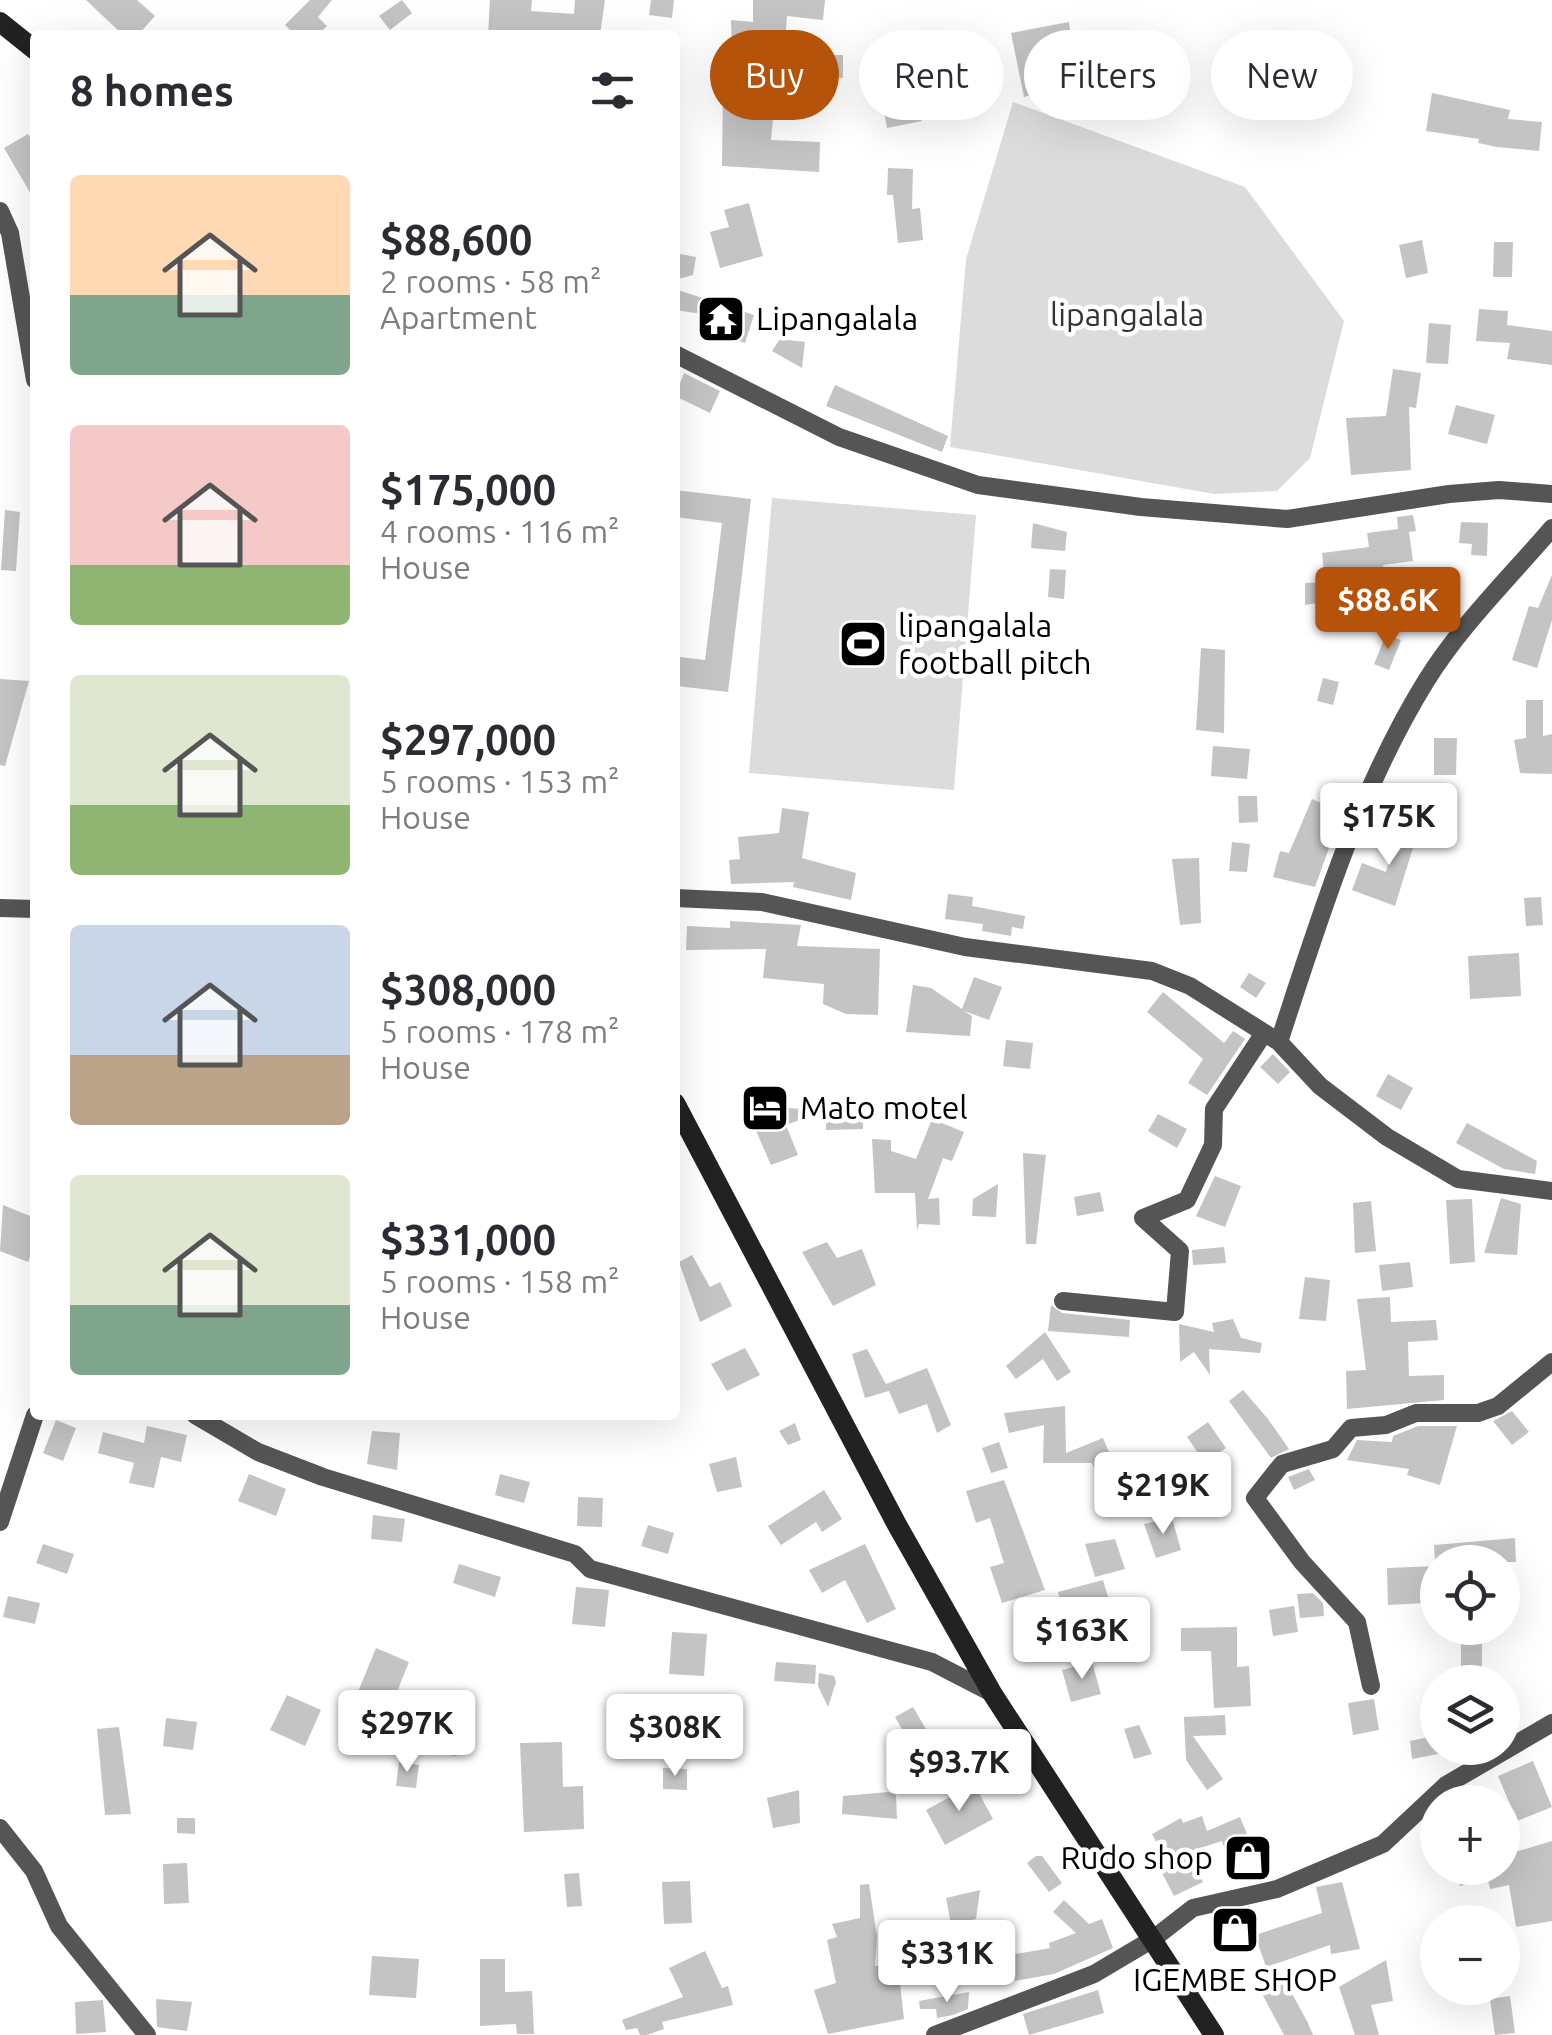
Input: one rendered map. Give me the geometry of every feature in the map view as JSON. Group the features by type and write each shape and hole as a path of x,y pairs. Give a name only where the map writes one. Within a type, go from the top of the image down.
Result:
{"main road":[{"path":"0,22 30,46"},
{"path":"680,1113 896,1523 992,1692 1214,2035"}],"street":[{"path":"0,211 10,234 30,351"},
{"path":"680,357 839,437 978,485 1141,507 1288,519 1449,494 1499,490 1552,494"},
{"path":"1063,1300 1175,1312 1180,1251 1143,1218 1186,1200 1214,1145 1214,1110 1271,1038 1396,738 1427,680 1552,528"},
{"path":"680,898 762,902 965,947 1152,971 1190,986 1271,1038 1320,1086 1387,1137 1458,1178 1552,1191"},
{"path":"0,908 30,909"},
{"path":"1371,1686 1357,1622 1302,1562 1255,1498 1282,1464 1333,1449 1350,1428 1386,1425 1416,1414 1478,1413 1498,1406 1552,1362"},
{"path":"0,1522 33,1420"},
{"path":"206,1420 258,1452 400,1504 575,1554 590,1568 932,1662 992,1692"},
{"path":"935,2035 1094,1974 1153,1939 1193,1908 1277,1889 1384,1844 1446,1785 1552,1723"},
{"path":"0,1828 34,1871 59,1926 146,2035"}],"green space":[{"name":"lipangalala","path":"1013,102 1024,106 1024,120 1062,120 1245,187 1344,321 1310,458 1277,491 1214,494 950,447 966,259"},
{"name":"lipangalala football pitch","path":"772,498 976,515 954,790 749,773"}],"building":[{"path":"86,0 137,0 155,16 142,30 118,30"},
{"path":"310,0 332,0 318,17 327,26 323,30 290,30 285,25"},
{"path":"402,0 412,13 390,30 379,16"},
{"path":"490,0 532,0 531,11 574,14 575,0 605,0 601,30 488,30"},
{"path":"651,0 674,0 672,18 649,15"},
{"path":"753,0 825,0 823,20 787,16 786,30 731,30 731,20 753,22"},
{"path":"1069,22 1070,30 1027,30"},
{"path":"1024,31 1024,97 1011,33"},
{"path":"839,55 843,55 843,78 839,78"},
{"path":"1432,93 1510,110 1508,119 1542,122 1539,151 1497,147 1478,143 1479,139 1426,131"},
{"path":"723,120 773,120 771,140 820,142 819,172 722,166"},
{"path":"886,120 922,121 887,128"},
{"path":"28,134 30,192 4,148"},
{"path":"888,168 913,169 912,209 920,208 923,240 898,243 893,195 887,195"},
{"path":"749,203 763,256 720,268 710,232 729,227 724,210"},
{"path":"1422,240 1428,273 1406,278 1399,245"},
{"path":"1494,242 1513,242 1512,277 1493,277"},
{"path":"680,254 696,257 693,275 680,279"},
{"path":"680,291 754,315 745,343 698,327 702,314 680,311"},
{"path":"1479,309 1508,311 1507,325 1552,331 1552,365 1507,359 1510,343 1476,341"},
{"path":"1429,323 1451,325 1448,364 1426,363"},
{"path":"780,339 805,342 802,368 772,351"},
{"path":"1393,369 1421,373 1416,408 1409,407 1411,470 1351,475 1346,418 1386,416"},
{"path":"684,373 720,391 710,413 680,398"},
{"path":"835,385 948,436 942,452 826,406"},
{"path":"1456,405 1495,415 1487,444 1448,434"},
{"path":"680,491 751,499 728,692 680,686 680,657 705,660 722,523 680,518"},
{"path":"5,510 20,512 16,571 1,570"},
{"path":"1413,515 1416,531 1409,532 1413,561 1383,565 1386,586 1370,588 1377,616 1357,621 1352,598 1305,605 1305,583 1325,582 1322,553 1369,547 1367,533 1398,529 1397,517"},
{"path":"1461,522 1488,523 1487,556 1471,555 1472,544 1459,543"},
{"path":"1033,523 1067,532 1065,551 1031,548"},
{"path":"1050,569 1066,570 1064,599 1048,597"},
{"path":"1552,575 1552,620 1537,668 1512,660 1529,606 1538,608"},
{"path":"1386,635 1401,640 1389,670 1374,664"},
{"path":"1201,648 1225,650 1224,733 1196,730"},
{"path":"1323,678 1339,682 1333,705 1317,701"},
{"path":"0,679 29,681 5,766 0,765"},
{"path":"1526,700 1543,700 1543,736 1552,734 1552,774 1520,773 1514,740 1526,738"},
{"path":"1434,738 1457,738 1456,775 1434,775"},
{"path":"1213,746 1250,749 1247,779 1211,776"},
{"path":"1238,796 1257,796 1258,822 1239,823"},
{"path":"1312,799 1342,812 1315,887 1273,877 1280,851 1289,853"},
{"path":"782,808 809,812 802,858 856,873 851,900 793,887 794,882 731,884 729,860 740,859 738,837 779,833"},
{"path":"1398,820 1420,825 1395,906 1352,890 1362,863 1386,872"},
{"path":"1232,842 1250,844 1247,872 1229,871"},
{"path":"1199,858 1201,923 1180,925 1172,859"},
{"path":"948,894 973,897 972,906 1025,916 1023,929 1012,927 1011,936 982,931 983,924 945,919"},
{"path":"1541,897 1543,925 1526,926 1524,898"},
{"path":"730,921 801,925 797,946 880,949 878,1015 846,1014 823,1004 824,984 763,978 766,949 686,950 687,926 730,928"},
{"path":"1519,953 1521,996 1470,999 1468,956"},
{"path":"1249,973 1266,983 1256,998 1240,987"},
{"path":"974,977 1002,987 989,1020 964,1011 972,1016 970,1036 906,1032 913,985 931,988 962,1009"},
{"path":"1163,992 1224,1043 1233,1031 1245,1039 1207,1095 1188,1083 1203,1059 1147,1012"},
{"path":"1006,1040 1033,1043 1030,1069 1003,1066"},
{"path":"1273,1054 1290,1072 1278,1084 1260,1067"},
{"path":"1388,1074 1413,1088 1401,1110 1376,1096"},
{"path":"778,1088 786,1108 827,1110 786,1125 798,1155 771,1165 743,1101"},
{"path":"863,1110 863,1129 826,1130 826,1111"},
{"path":"1158,1114 1187,1129 1177,1148 1148,1131"},
{"path":"932,1119 964,1132 952,1161 943,1158 928,1199 939,1198 940,1225 919,1224 917,1230 915,1193 875,1193 872,1139 891,1140 891,1151 916,1159"},
{"path":"1467,1123 1537,1161 1535,1174 1504,1169 1456,1143"},
{"path":"1023,1153 1046,1155 1036,1244 1026,1244"},
{"path":"1215,1176 1241,1186 1225,1227 1196,1216"},
{"path":"998,1184 996,1217 972,1216 973,1199"},
{"path":"1100,1192 1104,1211 1077,1216 1074,1197"},
{"path":"1501,1198 1521,1204 1517,1255 1484,1253"},
{"path":"1472,1199 1475,1262 1450,1264 1446,1200"},
{"path":"1371,1201 1376,1251 1355,1253 1353,1203"},
{"path":"3,1205 30,1216 28,1262 0,1251"},
{"path":"827,1242 837,1258 862,1249 876,1285 833,1306 802,1252"},
{"path":"1224,1247 1226,1263 1193,1265 1192,1250"},
{"path":"692,1255 710,1287 720,1282 732,1306 700,1322 680,1261"},
{"path":"1410,1262 1413,1287 1382,1291 1379,1265"},
{"path":"1305,1277 1330,1280 1326,1321 1299,1319"},
{"path":"1390,1297 1391,1322 1436,1320 1438,1340 1408,1342 1409,1376 1444,1375 1444,1400 1347,1409 1346,1371 1366,1370 1357,1299"},
{"path":"1051,1305 1062,1313 1130,1320 1129,1337 1048,1331"},
{"path":"1233,1319 1241,1338 1262,1343 1260,1353 1209,1349 1210,1375 1194,1352 1180,1362 1179,1324 1214,1332 1212,1323"},
{"path":"1045,1332 1071,1372 1057,1381 1043,1359 1016,1379 1006,1366"},
{"path":"745,1348 760,1375 727,1391 711,1364"},
{"path":"867,1349 888,1388 886,1384 927,1368 951,1425 937,1433 927,1404 899,1414 889,1391 865,1398 852,1354"},
{"path":"1243,1390 1289,1449 1271,1458 1229,1401"},
{"path":"1065,1406 1066,1453 1103,1438 1121,1481 1103,1489 1092,1463 1043,1463 1044,1425 1009,1433 1004,1413"},
{"path":"1512,1411 1529,1432 1512,1445 1493,1421"},
{"path":"56,1420 76,1428 63,1461 43,1453"},
{"path":"1208,1422 1226,1448 1205,1463 1187,1437"},
{"path":"795,1423 801,1440 788,1445 779,1431"},
{"path":"147,1426 187,1435 181,1462 161,1457 154,1488 129,1483 134,1463 98,1453 103,1432 144,1443"},
{"path":"1418,1426 1457,1426 1440,1485 1407,1475 1409,1469 1347,1460 1357,1440 1392,1442 1393,1436"},
{"path":"372,1431 400,1433 397,1470 367,1464"},
{"path":"999,1442 1008,1468 991,1473 982,1448"},
{"path":"736,1457 742,1487 717,1492 709,1464"},
{"path":"1309,1469 1315,1480 1294,1490 1288,1477"},
{"path":"249,1474 286,1489 276,1516 238,1501"},
{"path":"500,1474 530,1482 524,1503 495,1495"},
{"path":"1004,1480 1045,1590 1002,1603 990,1567 1004,1563 990,1518 976,1523 966,1491"},
{"path":"824,1490 842,1519 822,1532 816,1522 781,1545 768,1526"},
{"path":"578,1497 603,1498 602,1527 577,1526"},
{"path":"373,1515 405,1519 402,1542 371,1539"},
{"path":"1172,1518 1181,1550 1156,1558 1144,1524"},
{"path":"648,1525 674,1533 668,1554 641,1546"},
{"path":"1515,1538 1515,1545 1434,1545"},
{"path":"1115,1539 1125,1569 1095,1577 1085,1544"},
{"path":"43,1544 74,1554 67,1574 36,1563"},
{"path":"865,1544 896,1609 867,1623 845,1580 822,1593 809,1570"},
{"path":"459,1564 501,1577 495,1597 453,1583"},
{"path":"1420,1567 1420,1603 1388,1605 1387,1568"},
{"path":"1103,1580 1111,1607 1066,1620 1058,1592"},
{"path":"576,1587 609,1590 605,1627 572,1624"},
{"path":"1313,1593 1323,1603 1324,1616 1300,1618 1297,1594"},
{"path":"8,1596 40,1603 35,1624 3,1617"},
{"path":"1294,1606 1298,1632 1273,1636 1269,1610"},
{"path":"1237,1627 1237,1667 1249,1666 1251,1706 1214,1708 1211,1651 1181,1651 1181,1628"},
{"path":"672,1632 707,1634 704,1676 669,1674"},
{"path":"1461,1645 1482,1645 1482,1665 1461,1665"},
{"path":"376,1648 409,1662 382,1729 348,1716"},
{"path":"776,1662 816,1665 815,1684 774,1681"},
{"path":"1092,1662 1101,1694 1071,1702 1062,1670"},
{"path":"819,1673 834,1676 836,1682 828,1707 818,1686"},
{"path":"287,1695 321,1710 305,1746 270,1730"},
{"path":"1374,1699 1379,1730 1353,1735 1348,1703"},
{"path":"913,1707 933,1741 915,1751 895,1717"},
{"path":"1225,1715 1226,1735 1193,1736 1223,1779 1207,1790 1186,1760 1184,1717"},
{"path":"166,1718 197,1722 193,1750 163,1746"},
{"path":"429,1725 462,1732 456,1756 423,1749"},
{"path":"1139,1725 1152,1754 1134,1759 1124,1729"},
{"path":"119,1727 131,1814 105,1815 97,1729"},
{"path":"1420,1739 1420,1757 1412,1759 1410,1741"},
{"path":"562,1742 563,1787 583,1786 584,1829 524,1832 520,1743"},
{"path":"1533,1761 1552,1807 1520,1820 1520,1785 1502,1785 1498,1776"},
{"path":"399,1762 419,1765 416,1788 396,1786"},
{"path":"663,1768 687,1769 687,1790 663,1789"},
{"path":"974,1784 993,1819 945,1845 926,1810"},
{"path":"799,1790 800,1823 773,1828 767,1798"},
{"path":"888,1792 896,1795 897,1819 842,1814 843,1796"},
{"path":"1202,1816 1207,1831 1240,1817 1251,1844 1260,1841 1270,1869 1236,1881 1222,1841 1188,1852 1203,1882 1174,1896 1161,1871 1169,1866 1152,1834 1181,1818 1183,1823"},
{"path":"177,1818 195,1818 195,1834 177,1833"},
{"path":"1552,1841 1552,1921 1520,1926 1520,1905 1512,1905 1509,1885 1520,1885 1520,1851"},
{"path":"1042,1856 1062,1883 1049,1892 1027,1863"},
{"path":"187,1863 189,1903 164,1904 163,1864"},
{"path":"579,1873 582,1906 567,1907 564,1874"},
{"path":"690,1881 692,1923 664,1924 662,1882"},
{"path":"1342,1882 1360,1949 1331,1954 1330,1945 1266,1967 1255,1935 1322,1913 1316,1887"},
{"path":"869,1884 877,1937 875,1966 907,1966 906,1983 900,1984 904,2019 828,2034 814,1990 836,1983 827,1940 837,1937 832,1924 860,1918 860,1885"},
{"path":"980,1890 976,1919 951,1924 946,1898"},
{"path":"1064,1900 1089,1924 1102,1919 1113,1948 1054,1974 1015,1981 1010,1955 1050,1948 1049,1943 1076,1933 1053,1912"},
{"path":"705,1951 722,1988 728,1986 733,2005 662,2022 664,2029 647,2035 640,2035 637,2028 626,2030 622,2020 683,1997 669,1968"},
{"path":"372,1956 419,1959 416,1998 369,1995"},
{"path":"480,1959 505,1959 505,1992 532,1991 534,2034 517,2034 516,2024 480,2026"},
{"path":"1386,1960 1393,2001 1371,2005 1379,2035 1355,2035 1339,1987"},
{"path":"1278,1968 1313,2035 1284,2035 1260,1990 1255,1978"},
{"path":"1098,1990 1104,2013 1029,2035 1023,2014"},
{"path":"969,1992 968,2009 953,2015 937,2018 936,2009 920,2009 919,2001"},
{"path":"156,1999 192,2002 187,2031 157,2027"},
{"path":"103,2000 106,2032 76,2034 75,2002"},
{"path":"1491,2005 1511,2005 1515,2033 1495,2035"}],"place":[{"name":"Lipangalala","path":"721,319"},
{"name":"lipangalala football pitch","path":"863,644"},
{"name":"Mato motel","path":"765,1108"},
{"name":"Rudo shop","path":"1248,1858"},
{"name":"IGEMBE SHOP","path":"1235,1930"}]}
